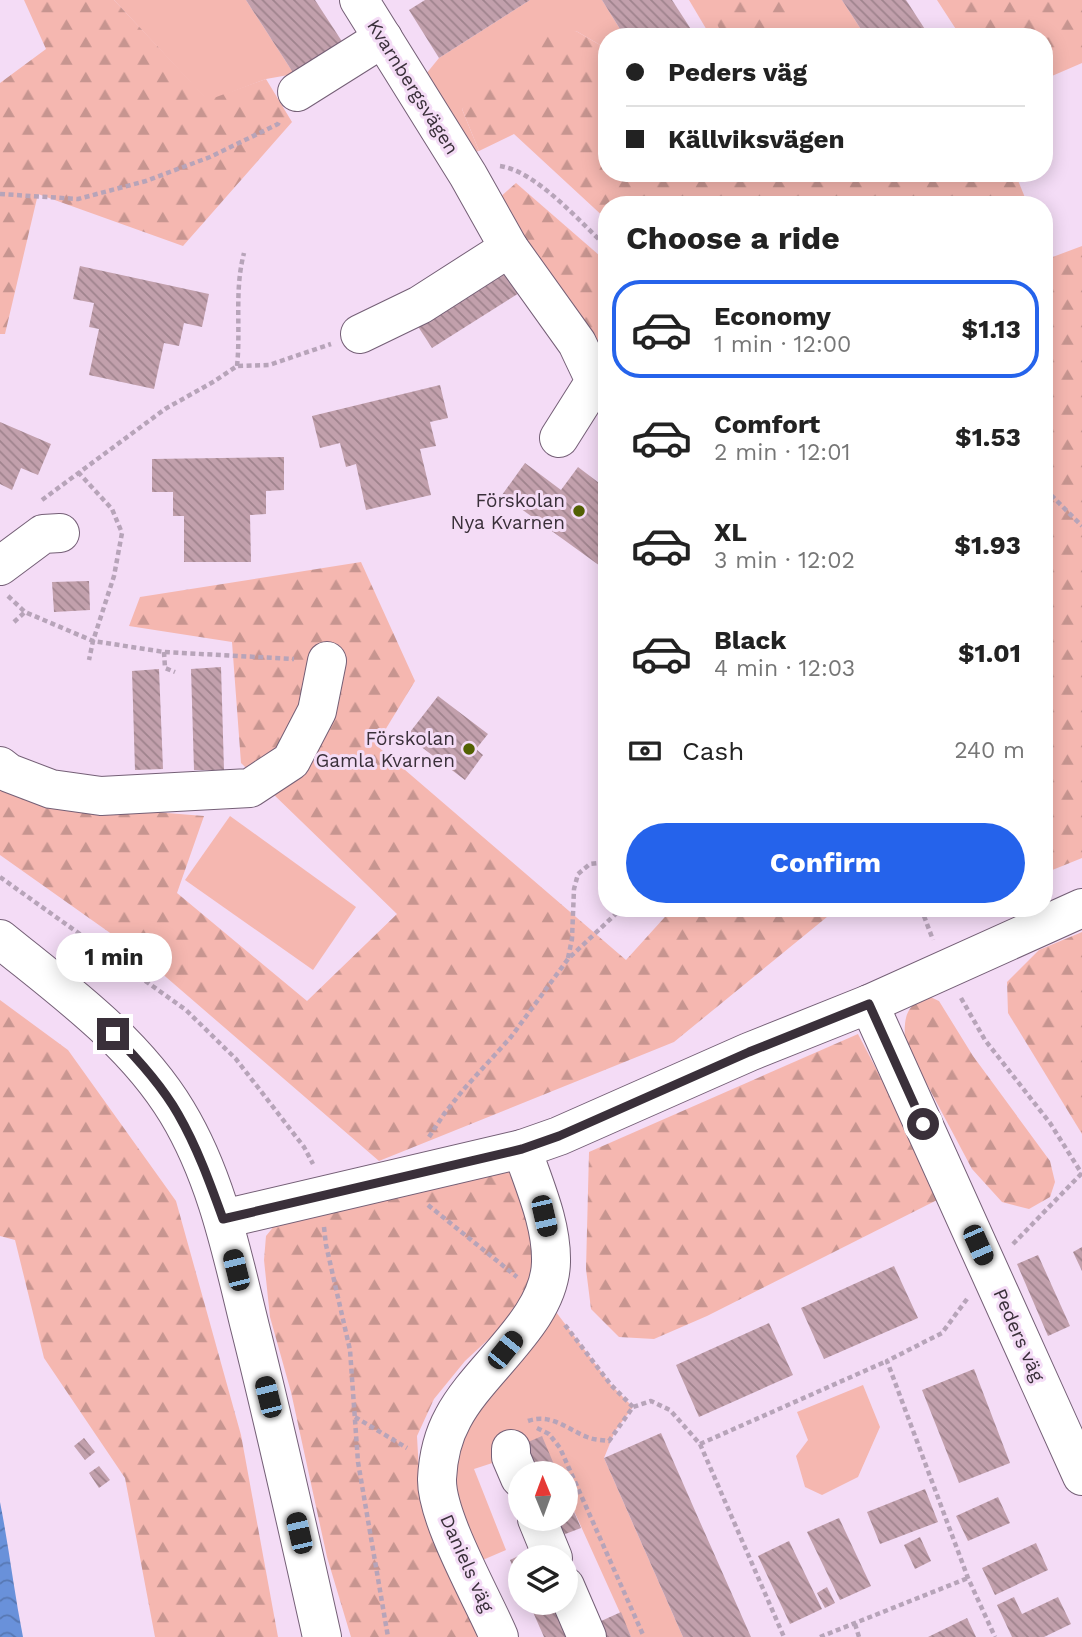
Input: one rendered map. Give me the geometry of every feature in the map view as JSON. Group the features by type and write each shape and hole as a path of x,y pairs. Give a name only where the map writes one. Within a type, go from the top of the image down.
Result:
{"street":[{"name":"Kvarnbergsvägen","path":"359,0 468,175 509,248 577,343 595,381 559,438"},
{"path":"297,92 383,38"},
{"path":"360,334 420,304 509,248"},
{"path":"0,566 43,534 60,533"},
{"path":"0,766 51,789 101,796 250,788 291,761 317,711 327,662"},
{"path":"223,1219 522,1149 559,1136 749,1052 869,1004 1082,908"},
{"path":"0,939 83,1007 139,1060 177,1112 205,1169 223,1219 268,1397 322,1637"},
{"name":"Peders väg","path":"869,1004 1082,1476"},
{"name":"Daniels väg","path":"499,1637 451,1534 439,1496 437,1479 443,1439 454,1416 535,1312 547,1288 551,1244 522,1149"},
{"path":"578,1615 587,1637"}],"path":[{"path":"0,194 78,199 146,181 210,157 278,124 297,92"},
{"path":"468,175 479,165 504,167 519,172 537,182 598,239"},
{"path":"237,366 238,276 243,253"},
{"path":"40,502 164,409 237,366 269,365 360,334"},
{"path":"78,472 112,509 122,533 114,576 89,660"},
{"path":"1053,497 1082,526"},
{"path":"0,589 24,611 93,641 164,652 238,654 327,662"},
{"path":"14,622 24,611"},
{"path":"164,652 165,668 175,672"},
{"path":"568,959 572,939 574,888 578,874 590,864 598,863"},
{"path":"415,1174 423,1150 443,1114 512,1037 568,959 612,917"},
{"path":"924,917 934,943"},
{"path":"700,1444 887,1361 943,1333 989,1269 1082,1173 1049,1123 985,1040 957,991"},
{"path":"887,1361 968,1578 995,1637"},
{"path":"519,1450 536,1419 550,1420 588,1438 609,1441 633,1407 651,1401 670,1410 700,1444 784,1637"},
{"path":"354,1416 439,1465"},
{"path":"519,1450 549,1434 560,1448 644,1637"},
{"path":"820,1637 968,1578"},
{"path":"855,1624 859,1637"}],"green space":[{"path":"24,0 114,0 208,100 266,79 292,122 183,246 38,194 5,334 0,334 0,83 46,49"},
{"path":"114,0 246,0 294,74 266,79 208,101"},
{"path":"530,0 602,0 619,28 598,28 598,44 576,31 462,109 479,151 467,154 426,74 439,58"},
{"path":"689,0 842,0 860,28 706,28"},
{"path":"705,0 784,0 787,28 719,28"},
{"path":"937,0 1082,0 1082,63 1053,76 1053,28 955,28"},
{"path":"953,0 1082,0 1082,50 1053,52 1053,28 969,26"},
{"path":"576,31 598,44 598,182 1019,182 1024,196 598,196 598,212 514,134 479,151 462,109 526,40"},
{"path":"516,183 598,254 598,349 498,199"},
{"path":"1082,246 1082,858 1053,870 1053,257"},
{"path":"361,562 415,681 376,745 626,960 665,917 827,917 674,1042 379,1161 137,952 0,855 0,774 43,803 204,816 177,893 307,1001 397,914 241,763 232,642 129,626 140,597"},
{"path":"230,816 356,907 313,970 185,880"},
{"path":"1082,932 1082,1134 1008,1013 1007,982 1039,950"},
{"path":"926,995 939,1001 973,1056 1050,1161 1055,1182 1050,1197 1029,1209 1002,1202 972,1169 905,1043 909,1010"},
{"path":"0,1000 68,1050 176,1201 241,1435 278,1637 155,1637 125,1478 44,1358 15,1240 0,1236"},
{"path":"858,1034 943,1197 707,1316 654,1339 619,1337 591,1309 586,1269 589,1152"},
{"path":"518,1166 532,1237 532,1271 519,1311 465,1361 434,1399 417,1436 419,1473 440,1557 479,1637 351,1637 327,1557 291,1392 270,1317 264,1260 266,1236 288,1209"},
{"path":"556,1312 611,1385 633,1407 615,1431 604,1458 683,1637 631,1637 578,1520 578,1461 523,1461 511,1457 474,1469 506,1550 478,1562 451,1496 462,1428"},
{"path":"863,1385 880,1427 858,1477 822,1495 805,1487 796,1456 808,1440 797,1412"}],"water":[{"path":"0,1502 17,1603 23,1637 0,1637"}],"building":[{"path":"246,0 315,0 343,43 294,74"},
{"path":"425,0 530,0 439,58 409,10"},
{"path":"602,0 672,0 690,28 619,28"},
{"path":"842,0 906,0 924,28 860,28"},
{"path":"512,265 527,288 432,348 417,325"},
{"path":"80,266 209,294 202,327 184,323 179,346 164,343 154,389 89,375 99,329 89,327 94,303 73,299"},
{"path":"440,385 448,418 430,422 436,446 420,449 431,495 366,510 356,464 346,467 340,443 320,448 312,416"},
{"path":"0,422 51,444 38,475 21,468 12,490 0,484"},
{"path":"284,457 284,490 266,491 266,514 250,515 251,562 184,562 184,516 173,516 173,492 152,492 152,459"},
{"path":"525,463 561,490 578,467 598,482 598,564 502,495"},
{"path":"89,581 90,610 54,612 52,582"},
{"path":"221,667 224,770 194,770 191,669"},
{"path":"159,669 163,769 135,770 132,671"},
{"path":"438,696 488,734 476,749 483,755 465,780 407,736"},
{"path":"1082,1247 1082,1271 1073,1252"},
{"path":"1038,1255 1070,1326 1048,1336 1017,1264"},
{"path":"894,1266 918,1318 824,1359 801,1308"},
{"path":"769,1323 793,1375 699,1417 676,1365"},
{"path":"974,1369 1010,1463 959,1483 922,1390"},
{"path":"661,1433 751,1637 683,1637 604,1458"},
{"path":"542,1436 553,1461 528,1461 521,1445"},
{"path":"84,1438 95,1452 85,1460 74,1446"},
{"path":"99,1466 110,1480 99,1488 89,1473"},
{"path":"925,1489 938,1522 880,1544 867,1512"},
{"path":"998,1497 1010,1523 968,1541 956,1516"},
{"path":"839,1518 871,1586 840,1600 807,1532"},
{"path":"558,1531 573,1531 560,1536"},
{"path":"920,1537 931,1561 915,1569 904,1545"},
{"path":"789,1541 822,1609 790,1624 758,1556"},
{"path":"1036,1543 1048,1570 995,1595 982,1568"},
{"path":"827,1587 835,1603 825,1608 817,1593"},
{"path":"1014,1597 1022,1614 1058,1597 1071,1624 1044,1637 1012,1637 997,1605"},
{"path":"621,1612 631,1637 606,1637 599,1622"},
{"path":"534,1615 559,1615 569,1637 544,1637"},
{"path":"967,1618 976,1637 928,1637"}],"place":[{"name":"Förskolan Nya Kvarnen","path":"579,511"},
{"name":"Förskolan Gamla Kvarnen","path":"469,749"}],"route":[{"path":"113,1034 139,1060 177,1112 205,1169 223,1219 522,1149 559,1136 680,1081 869,1004 923,1124"}]}
